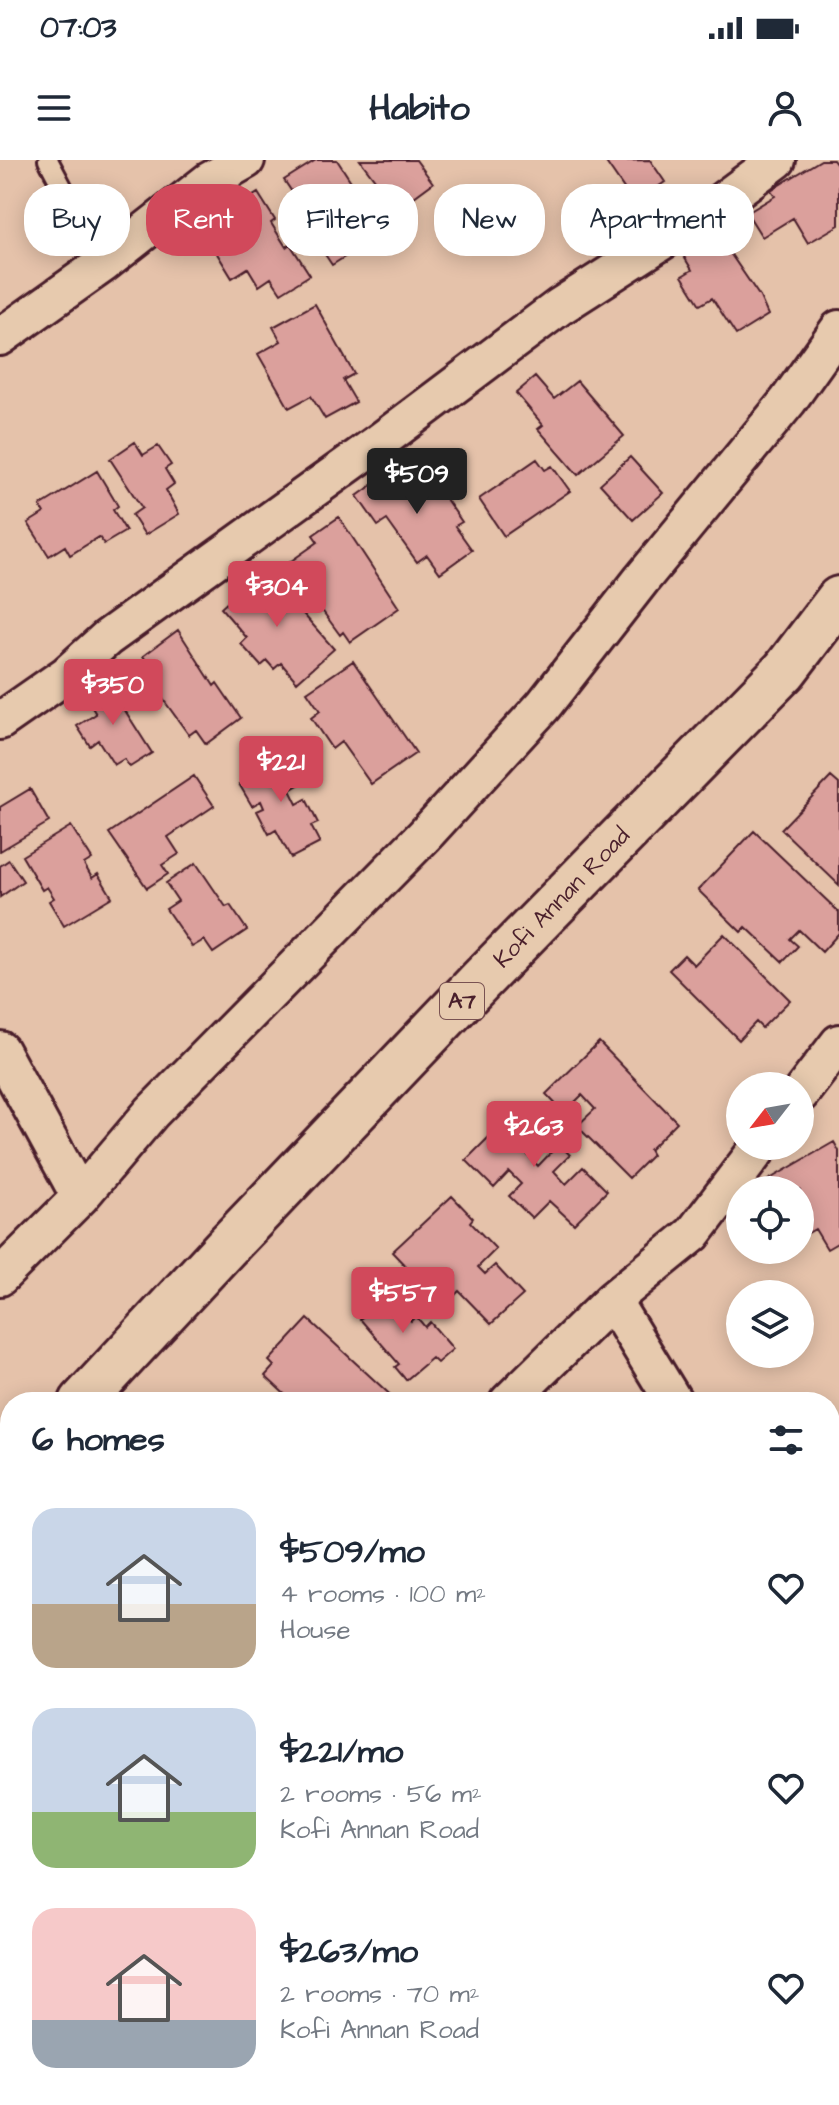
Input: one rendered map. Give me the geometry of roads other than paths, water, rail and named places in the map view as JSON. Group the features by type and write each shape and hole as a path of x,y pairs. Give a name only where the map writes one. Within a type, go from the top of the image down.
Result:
{"main road":[{"name":"Kofi Annan Road","path":"91,1392 480,981 785,670 839,599"}],"street":[{"path":"0,337 103,264 209,181 246,160"},
{"path":"0,721 66,675 107,638 378,443 559,307 706,213 777,160"},
{"path":"0,1277 80,1197 152,1112 424,836 543,706 788,401 839,329"},
{"path":"814,1076 839,1043"},
{"path":"0,1050 80,1197"},
{"path":"518,1392 612,1300 693,1234 749,1160"},
{"path":"612,1300 668,1392"}],"lane":[{"path":"48,160 103,264"}]}
